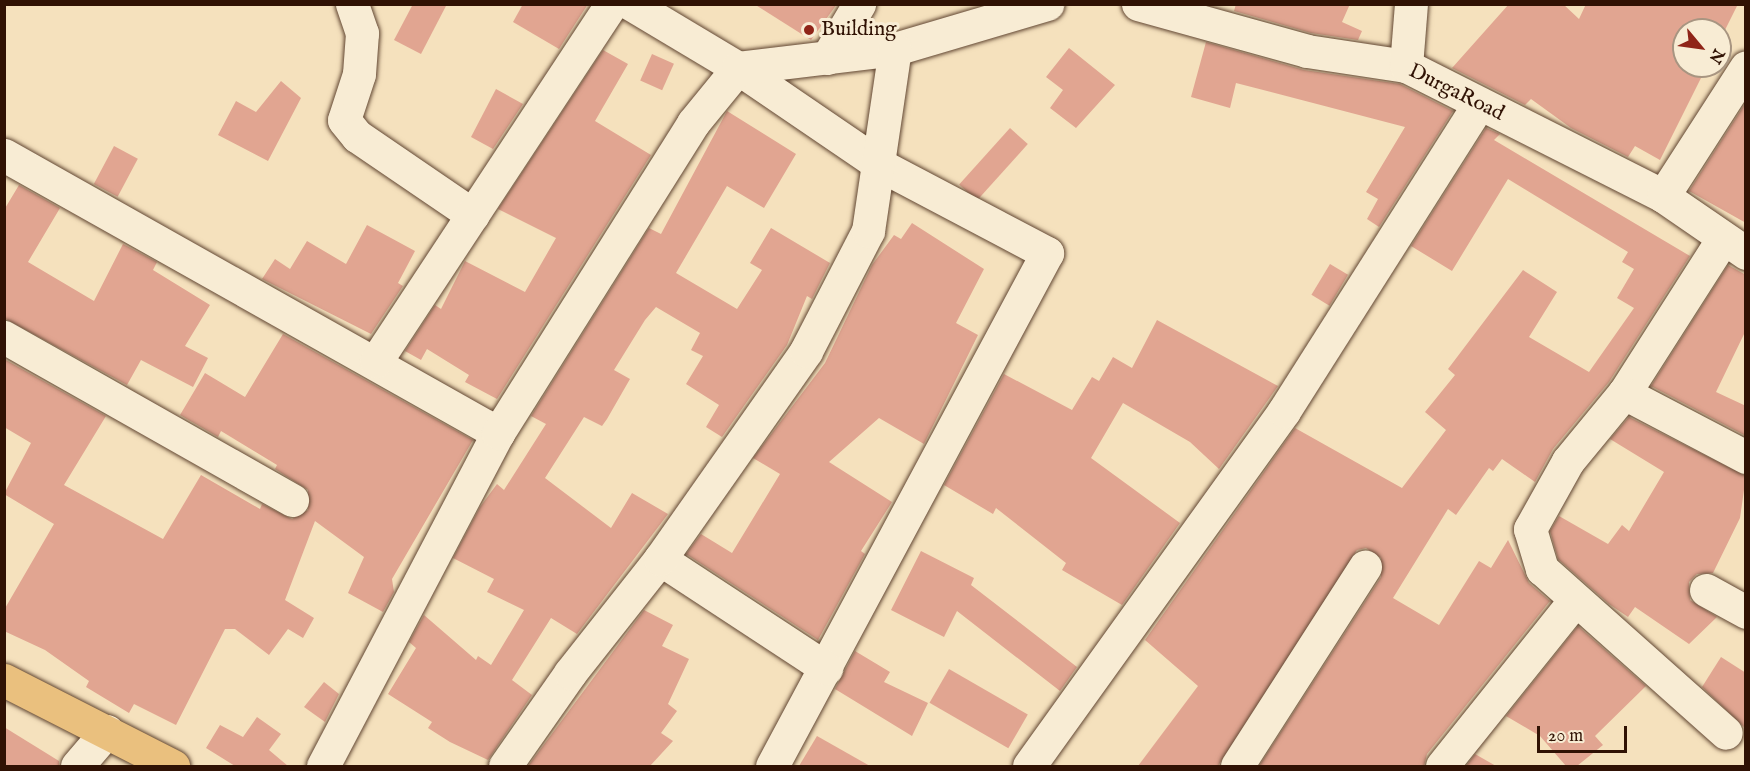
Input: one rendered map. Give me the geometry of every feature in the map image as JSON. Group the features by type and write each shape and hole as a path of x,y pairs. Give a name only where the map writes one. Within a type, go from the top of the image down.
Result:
{"main road":[{"path":"4,680 173,766"}],"street":[{"path":"352,4 362,33 359,74 344,120 357,136 472,215"},
{"path":"376,361 611,4"},
{"path":"631,4 738,68 880,165 1047,253 772,766"},
{"path":"826,58 859,4"},
{"path":"323,766 498,433 693,123 738,68 895,50 1047,4"},
{"name":"DurgaRoad","path":"1138,4 1307,51 1406,66 1663,196 1734,246"},
{"path":"1406,66 1411,4"},
{"path":"505,766 660,560 806,351 868,231 880,165 895,50"},
{"path":"1663,196 1746,67"},
{"path":"1029,766 1284,411 1479,104"},
{"path":"4,155 376,361 498,433"},
{"path":"1726,733 1574,601 1542,569 1530,529 1568,461 1624,393 1734,246"},
{"path":"4,337 292,500"},
{"path":"1624,393 1746,457"},
{"path":"660,560 826,668"},
{"path":"1237,766 1365,567"},
{"path":"1706,590 1746,612"},
{"path":"1442,766 1574,601"},
{"path":"77,766 107,731"}],"building":[{"path":"413,4 447,4 421,54 394,40"},
{"path":"523,4 588,4 559,49 513,22"},
{"name":"Building","path":"754,4 837,4 811,40"},
{"path":"1236,4 1350,4 1342,22 1362,31 1358,40 1311,33 1234,11"},
{"path":"1509,4 1563,4 1579,19 1586,4 1738,4 1731,18 1672,18 1672,78 1701,78 1660,160 1635,146 1628,157 1571,128 1531,99 1525,105 1452,68"},
{"path":"1206,42 1304,70 1400,84 1453,111 1379,227 1367,219 1378,199 1366,192 1405,127 1236,83 1230,108 1191,97"},
{"path":"1069,48 1115,85 1076,128 1050,108 1063,90 1046,77"},
{"path":"603,50 628,64 595,121 651,155 497,399 465,382 469,375 427,349 421,360 405,351 435,305 441,309 465,261 525,292 556,238 498,209"},
{"path":"652,54 674,64 662,90 640,80"},
{"path":"281,81 301,98 268,161 218,135 236,101 256,112"},
{"path":"496,89 523,104 493,149 471,137"},
{"path":"1746,102 1746,223 1689,191"},
{"path":"727,111 796,154 764,208 727,186 676,273 737,309 762,270 750,263 771,228 830,263 812,299 807,296 787,345 722,437 706,427 719,405 686,384 703,356 691,350 700,333 656,307 645,320 614,370 630,379 607,419 602,426 584,417 545,478 611,528 632,493 668,514 577,634 551,618 512,680 532,695 488,760 450,742 428,728 432,722 388,694 416,648 409,642 424,615 476,660 478,656 491,665 524,610 487,592 494,579 453,558 480,507 497,484 504,490 546,424 531,416 649,228 661,234"},
{"path":"1010,128 1028,144 977,201 959,184"},
{"path":"1486,128 1500,134 1494,140 1690,256 1609,382 1553,449 1535,482 1502,459 1493,471 1489,468 1456,515 1448,509 1393,598 1439,625 1479,561 1491,568 1508,540 1529,583 1550,601 1427,754 1424,766 1259,766 1381,577 1381,558 1366,548 1357,550 1218,766 1138,766 1198,686 1145,640 1295,428 1402,488 1446,430 1425,412 1455,375 1448,369 1523,270 1557,292 1529,337 1589,372 1634,308 1617,298 1634,269 1622,262 1628,252 1508,179 1452,271 1411,246"},
{"path":"114,146 138,159 118,197 94,184"},
{"path":"19,185 60,208 28,262 94,301 123,244 157,262 153,270 210,305 185,346 208,358 193,387 141,360 127,385 4,318 4,210"},
{"path":"912,223 984,269 956,323 978,335 924,444 879,418 829,462 892,502 861,551 865,554 818,640 686,554 701,534 732,553 780,474 753,458 825,363 872,265 894,235 901,239"},
{"path":"367,225 415,251 398,283 403,286 371,334 262,279 275,259 290,269 307,241 346,264"},
{"path":"1330,264 1348,275 1329,306 1311,295"},
{"path":"1728,265 1746,275 1746,330 1716,392 1746,406 1746,436 1651,386"},
{"path":"1157,320 1278,386 1219,469 1190,442 1123,403 1091,458 1180,523 1122,605 1062,570 1066,563 996,508 993,514 944,485 1004,374 1072,410 1092,377 1099,381 1113,357 1132,368"},
{"path":"283,334 473,440 392,579 394,592 383,612 348,593 364,557 315,521 285,600 314,618 303,638 288,629 269,655 235,629 225,629 176,725 134,704 129,713 86,687 89,681 45,650 4,631 4,610 54,524 4,494 31,443 4,427 4,359 106,416 64,485 163,539 201,475 260,509 262,504 292,519 308,510 308,490 275,469 277,465 221,431 218,437 180,415 205,373 245,397"},
{"path":"1629,417 1746,476 1740,518 1713,573 1697,574 1689,582 1690,600 1717,617 1689,644 1635,607 1628,617 1609,604 1558,559 1550,531 1559,516 1608,544 1622,525 1629,531 1664,472 1610,439"},
{"path":"921,551 974,578 971,585 1077,667 1060,691 957,611 944,637 891,610"},
{"path":"644,610 673,625 662,646 689,659 668,704 677,711 661,733 673,741 650,766 528,766"},
{"path":"1578,626 1646,686 1595,736 1603,745 1577,766 1566,766 1540,736 1506,716"},
{"path":"855,651 890,672 884,682 928,703 912,736 835,689"},
{"path":"1721,657 1746,673 1746,729 1702,687"},
{"path":"949,669 1028,714 1008,748 930,703"},
{"path":"324,682 339,694 325,722 304,707"},
{"path":"257,717 281,734 269,750 288,766 235,766 206,748 220,725 243,737"},
{"path":"4,727 59,761 59,766 4,766"},
{"path":"817,736 870,766 799,766"},
{"path":"1475,754 1496,766 1466,766"}],"place":[{"name":"Building","path":"809,30"}]}
